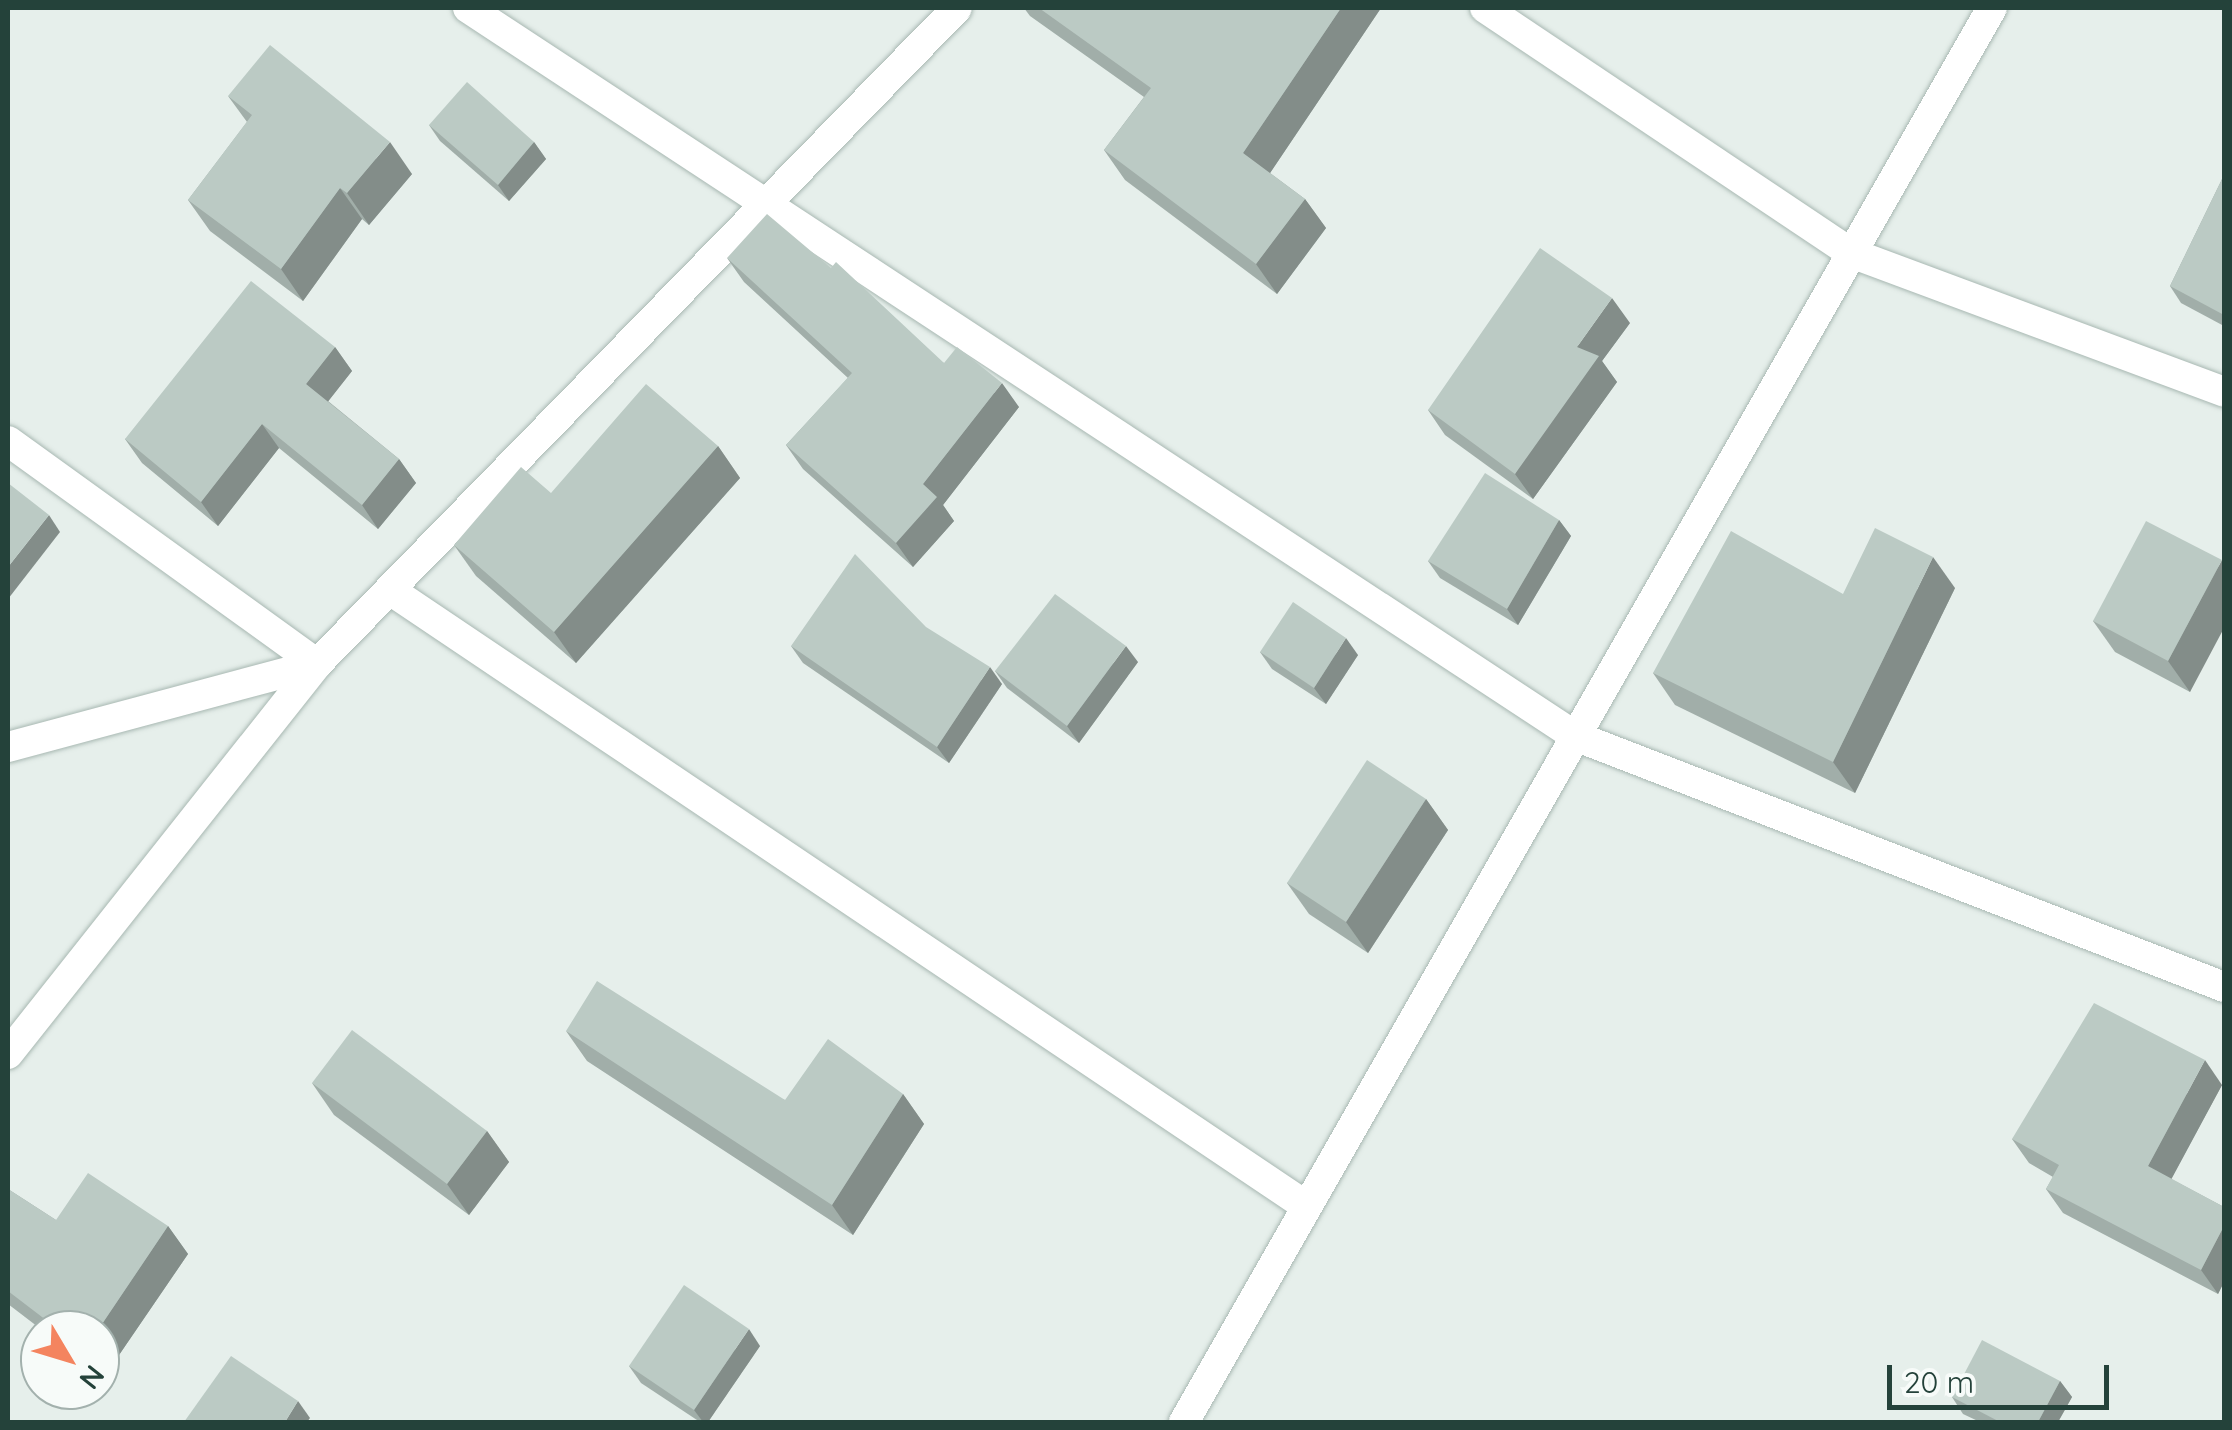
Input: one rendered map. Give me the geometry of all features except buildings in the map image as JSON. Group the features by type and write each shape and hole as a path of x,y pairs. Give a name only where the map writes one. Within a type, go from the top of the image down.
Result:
{"street":[{"path":"468,8 774,201 1575,736 2224,987"},
{"path":"8,1054 317,664 774,201 957,8"},
{"path":"1485,8 1851,253 2224,392"},
{"path":"1184,1422 1992,8"},
{"path":"8,441 317,664"},
{"path":"390,590 1306,1206"},
{"path":"8,747 317,664"}]}
